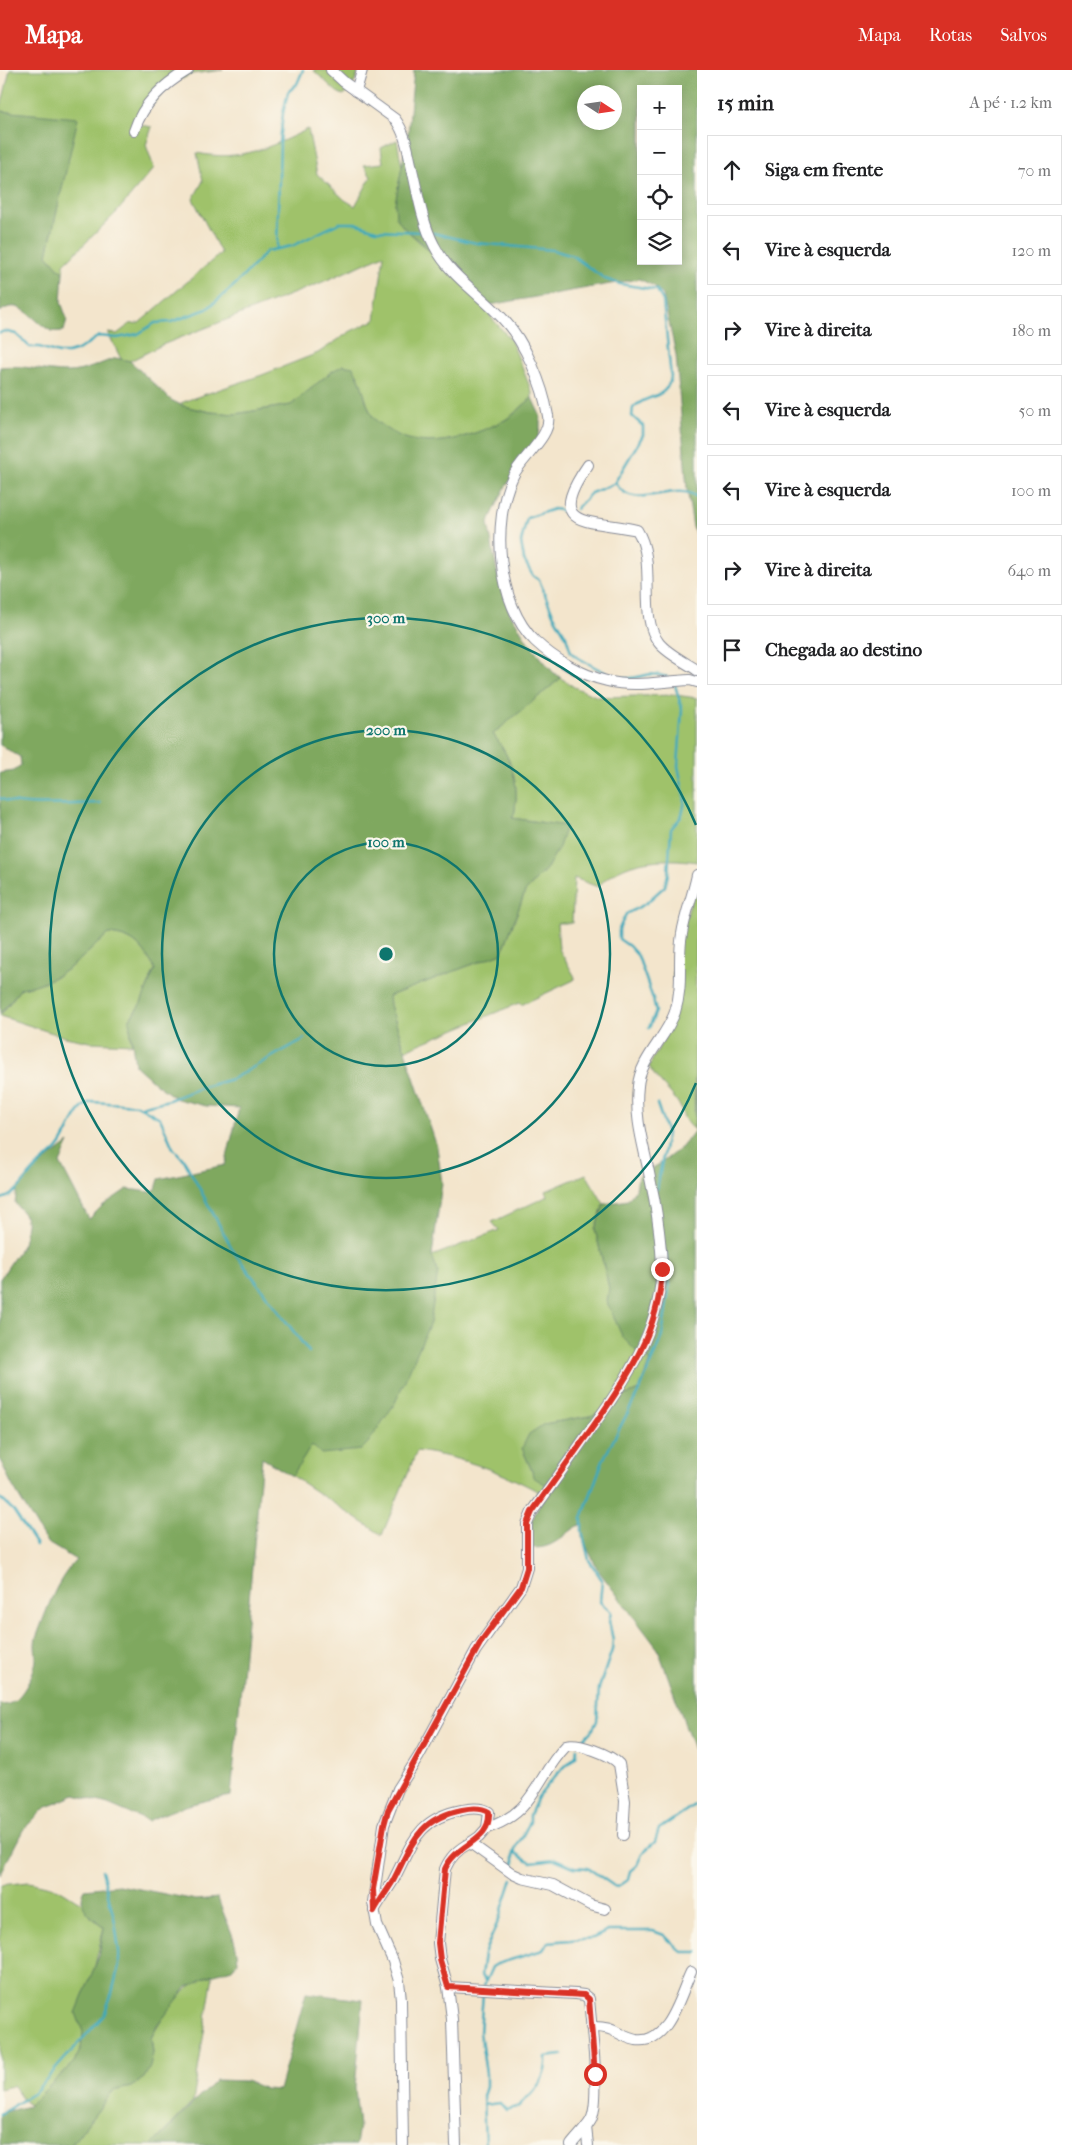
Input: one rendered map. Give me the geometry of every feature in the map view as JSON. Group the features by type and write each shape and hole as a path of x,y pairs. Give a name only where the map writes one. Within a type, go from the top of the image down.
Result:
{"street":[{"path":"134,131 143,109 151,99 188,70"},
{"path":"331,70 395,119 407,145 422,210 434,247 466,285 504,320 512,330 533,368 547,409 549,418 546,431 525,456 512,476 503,505 499,533 503,578 516,614 534,640 570,666 590,676 608,681 638,685 678,681 697,682"},
{"path":"356,90 362,70"},
{"path":"588,465 571,494 569,507 574,517 584,522 637,530 642,539 649,579 649,620 654,634 660,644 697,670"},
{"path":"403,2145 400,1990 393,1961 377,1926 374,1911 373,1889 384,1825 388,1810 482,1640 521,1587 527,1568 527,1524 532,1512 624,1381 639,1355 655,1316 662,1286 661,1249 651,1183 639,1131 637,1095 641,1073 666,1032 678,1001 681,986 682,933 697,875"},
{"path":"456,2145 452,2019 448,1987 440,1960 438,1943 445,1869 454,1854 487,1828 503,1822 522,1809 539,1787 558,1754 566,1746 570,1745 609,1756 619,1764 625,1800 623,1835"},
{"path":"374,1911 392,1881 406,1850 413,1840 430,1824 453,1812 476,1808 489,1812 487,1828"},
{"path":"470,1843 513,1874 522,1878 554,1885 590,1905 605,1909"},
{"path":"592,2027 606,2026 636,2040 651,2038 658,2034 671,2019 691,1972"},
{"path":"448,1987 584,1995 589,1999 595,2090 593,2112 586,2127 571,2145"},
{"path":"586,2127 588,2145"}],"green space":[{"path":"10,70 223,70 193,74 172,83 135,124 152,127 146,145 154,168 116,213 64,264 63,273 47,255 77,119 0,111"},
{"path":"313,70 360,70 350,91 343,95 337,92"},
{"path":"414,70 697,70 697,539 693,527 687,489 676,355 663,295 654,286 639,279 490,305 457,278 403,227 396,217 395,204 408,133"},
{"path":"0,111 78,118 47,255 63,273 61,302 67,319 64,331 52,331 21,309 14,307 0,312"},
{"path":"308,129 317,174 345,200 355,206 371,177 364,165 383,163 381,148 397,140 402,167 395,204 403,227 489,305 490,316 511,340 532,392 532,398 509,418 473,434 455,439 437,442 403,438 387,430 371,414 358,375 331,372 291,405 235,414 210,412 183,406 181,403 318,353 351,331 375,320 384,255 318,284 162,345 130,361 121,359 108,333 117,334 130,324 139,323 221,253 193,199 203,181 197,153 227,156 255,151 281,142"},
{"path":"116,358 130,361 171,400 183,406 210,412 235,414 291,405 331,372 343,365 353,367 360,379 370,411 376,420 399,435 413,440 429,442 460,438 491,427 508,418 532,398 540,415 538,440 505,488 488,523 498,577 510,613 528,642 553,672 561,678 493,734 511,765 515,781 516,799 512,818 566,826 559,847 547,868 525,892 502,953 389,996 390,1005 437,1147 442,1183 432,1256 438,1272 430,1323 395,1403 368,1443 361,1450 321,1454 312,1445 292,1476 262,1458 231,1796 188,1805 148,1821 108,1804 75,1795 45,1808 23,1830 0,1875 0,1704 6,1705 18,1698 27,1685 36,1662 36,1638 48,1607 62,1578 76,1560 46,1542 12,1485 0,1460 0,1279 23,1244 27,1224 24,1214 15,1203 17,1189 33,1170 69,1143 60,1163 89,1219 102,1206 127,1189 150,1192 156,1189 159,1179 225,1165 239,1108 206,1106 177,1099 156,1084 135,1065 129,1020 141,1003 155,969 142,949 125,937 108,934 79,961 59,975 35,985 21,988 0,1014 0,773 14,771 21,765 20,757 0,745 0,367 9,366 74,372"},
{"path":"561,678 574,687 598,697 675,695 697,698 697,862 657,860 630,865 607,878 598,887 574,878 572,923 557,923 559,949 575,977 574,980 521,1005 519,1003 405,1050 390,1005 389,996 502,953 525,892 547,868 566,826 512,818 516,799 515,781 511,765 493,734"},
{"path":"697,880 694,1130 685,1119 676,1100 649,1066 669,1029 674,992 673,973 676,953"},
{"path":"108,934 125,937 137,944 155,969 141,1003 129,1020 132,1044 90,1042 65,1037 0,1016 21,988 35,985 59,975 79,961"},
{"path":"697,1028 697,1758 658,1649 598,1570 582,1537 582,1524 550,1545 536,1548 526,1547 526,1533 548,1486 533,1477 522,1448 529,1434 544,1424 590,1416 601,1412 618,1398 639,1390 650,1360 635,1350 623,1338 607,1302 609,1288 595,1229 604,1204 628,1200 636,1189 638,1177 682,1147 695,1130"},
{"path":"586,1174 604,1204 595,1229 609,1288 607,1302 635,1350 651,1360 639,1390 618,1398 601,1412 590,1416 544,1424 522,1448 532,1471 548,1486 546,1496 516,1480 483,1467 450,1457 417,1451 382,1535 292,1476 312,1444 438,1272 432,1256 499,1230 492,1222 548,1196 546,1191"},
{"path":"29,1882 59,1889 83,1904 91,1917 104,1927 93,1974 81,2049 74,2062 29,2106 12,2086 0,2089 0,1885"},
{"path":"119,1885 196,1900 218,1898 233,1937 238,1962 232,1969 208,1976 186,1988 157,2026 151,2038 153,2053 150,2067 144,2078 131,2087 113,2091 71,2145 0,2145 0,2113 29,2106 74,2062 81,2049 83,2032 76,2013 99,1956 104,1927 86,1911 83,1906 82,1895 85,1889"},
{"path":"213,1975 193,2102 152,2145 71,2145 113,2091 131,2087 153,2053 151,2038 176,2000 193,1985"},
{"path":"306,1993 363,2000 355,2088 359,2126 356,2145 152,2145 216,2080 247,2081 265,2089 279,2090"}],"waterway":[{"path":"277,248 280,142 283,113 288,92 297,84 303,70"},
{"path":"0,333 4,331 16,334 30,347 68,353 78,350 99,336 117,338 138,334 155,323 171,322 207,309 236,284 267,251 292,246 339,223 355,223 376,230 423,232"},
{"path":"433,233 476,243 553,250 573,256 605,279 620,284 657,290 663,301 671,377 669,385 665,390 638,403 633,408 632,416 643,426 643,435 615,482 623,491 632,496 643,497 677,492 688,493 697,497"},
{"path":"576,509 591,493 616,483"},
{"path":"565,511 554,509 527,518 521,542 524,560 533,576 539,580 553,614 566,636 571,652 591,665 616,677 634,678 653,674 667,677"},
{"path":"649,1028 656,1011 653,999 638,956 619,939 619,929 626,914 645,904 665,886 668,874 671,829 681,817 683,811 685,800 678,766 682,709 675,685"},
{"path":"0,798 34,804 100,803"},
{"path":"140,1107 169,1100 200,1088 232,1079 304,1039"},
{"path":"0,1199 16,1190 56,1150 62,1143 77,1115 87,1104 93,1102 137,1105 160,1118 173,1148 184,1160 234,1252 309,1352"},
{"path":"657,1104 667,1133 657,1189"},
{"path":"580,1743 593,1729 597,1721 599,1688 612,1650 613,1640 609,1621 611,1612 600,1602 602,1580 589,1560 582,1531 582,1518 603,1460 641,1387 662,1336 669,1289 666,1254"},
{"path":"0,1498 13,1510 36,1545"},
{"path":"514,1868 514,1852 530,1822 530,1815 538,1797 556,1775 576,1756 577,1748"},
{"path":"514,1852 531,1862 555,1859 574,1867 588,1868 618,1887 628,1880 630,1871 637,1865 643,1852 655,1842 659,1829 697,1803"},
{"path":"0,2114 34,2093 104,2015 119,1965 119,1951 115,1922 102,1870"},
{"path":"485,1980 481,1976 484,1954 499,1919 512,1879"},
{"path":"484,1985 492,1967 497,1964 543,1950 548,1942 593,1938 608,1931 653,1931 664,1935 683,1952 697,1952"},
{"path":"483,1993 480,2033 486,2074 486,2087 483,2096 485,2145"},
{"path":"483,2105 500,2103 506,2110 520,2106 540,2082 544,2072 546,2057 562,2055"}],"route":[{"path":"595,2074 589,1999 584,1995 448,1987 440,1960 438,1943 445,1869 448,1860 487,1828 489,1812 484,1809 465,1809 437,1818 422,1829 406,1850 392,1881 374,1911 373,1889 380,1841 388,1810 482,1640 521,1587 525,1577 528,1558 526,1545 527,1524 532,1512 604,1412 639,1355 655,1316 662,1286 662,1269"}]}
